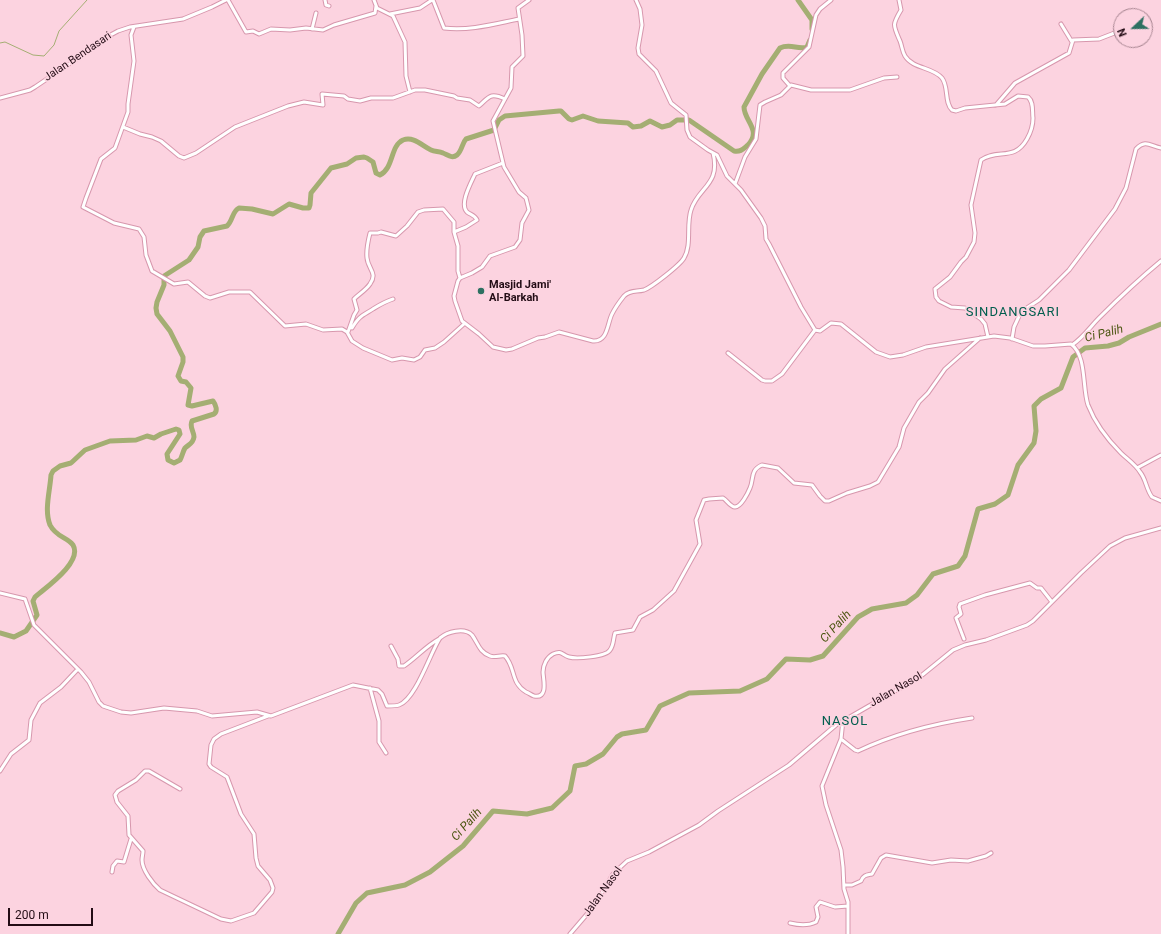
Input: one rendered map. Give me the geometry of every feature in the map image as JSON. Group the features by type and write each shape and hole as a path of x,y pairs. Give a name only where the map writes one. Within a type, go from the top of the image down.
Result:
{"street":[{"name":"Jalan Bendasari","path":"0,98 30,90 96,46 105,38 118,31 183,19 212,8 227,0"},
{"path":"227,0 247,32 253,31 259,34 271,29 290,30 303,28 323,30 375,14 376,6 374,0"},
{"path":"325,0 326,5 329,6"},
{"path":"390,14 420,8 433,0 444,28 474,28 519,19"},
{"path":"530,0 518,7 523,54 522,57 512,66 512,86 493,120 493,127 503,163 519,192 526,198 529,208 522,223 520,240 513,248 490,256 482,267 460,278 457,282 455,301 464,324 478,333 493,347 507,350 559,332 593,341 599,341 603,338 612,314 626,294 630,291 645,290 658,282 685,257 688,242 688,221 691,209 712,179 715,163 713,153"},
{"path":"636,0 640,10 642,25 638,48 639,54 656,71 671,103 687,118 687,130 690,137 718,156 727,176 741,190 761,218 765,226 766,239 771,250 800,307 814,330 820,331 832,324 841,324 876,352 890,357 903,355 926,347 994,336 1012,339 1033,346 1073,346 1092,324 1136,282 1161,261"},
{"path":"790,86 783,78 783,73 809,47 818,11 831,0"},
{"path":"899,0 901,10 894,24 904,54 913,64 941,77 946,85 950,109 956,111 965,108 1008,103 1018,96 1028,97 1032,104 1032,131 1024,145 1018,150 981,160 971,205 975,233 974,242 966,258 961,262 950,277 935,290 936,297 939,301 951,306 964,308 980,319 984,324 988,337"},
{"path":"376,6 378,9 390,14 393,17 405,42 406,76 410,92"},
{"path":"312,29 316,13"},
{"path":"995,105 1015,83 1069,53 1072,42 1061,24"},
{"path":"134,27 131,35 134,59 128,112 114,149 102,159 83,207 114,223 139,229 144,237 146,255 150,269 175,284 188,282 210,298 229,292 250,292 284,326 306,324 322,330 340,329 348,332"},
{"path":"1072,42 1074,40 1099,39 1113,34"},
{"path":"735,184 745,157 756,139 760,105 782,94 790,86 794,85 811,90 848,90 884,78 897,77"},
{"path":"123,127 152,137 160,141 179,156 187,157 196,153 235,127 288,106 304,102 323,105 322,94 344,96 348,99 360,101 371,98 394,97 421,90 470,100 478,106 491,96 497,95 505,99"},
{"path":"1012,339 1016,320 1022,311 1039,300 1069,270 1115,209 1126,188 1135,151 1138,147 1146,143 1161,148"},
{"path":"454,232 477,220 466,210 464,205 469,186 475,174 503,163"},
{"path":"460,278 458,270 458,246 454,232 453,220 444,210 440,208 418,212 407,226 396,236 381,232 370,234 367,261 373,271 372,280 368,287 354,300 357,310 348,332 352,341 361,347 393,360 402,358 413,360 419,357 425,350 439,345 464,324"},
{"path":"348,332 358,318 366,312 374,309 378,305 394,300"},
{"path":"728,352 765,382 772,381 782,374 814,330"},
{"path":"391,646 398,659 399,666 404,666 443,635 456,631 468,632 480,650 486,654 491,657 506,657 520,688 532,695 540,695 544,688 543,671 550,656 558,652 563,652 570,657 603,655 611,650 615,633 633,630 640,617 651,611 673,592 700,544 696,520 704,500 709,498 723,498 732,506 738,506 750,489 753,474 757,468 762,465 778,468 794,483 812,485 825,501 832,500 847,492 874,484 881,478 899,447 904,428 919,402 928,393 945,370 980,338"},
{"path":"1073,346 1082,361 1086,397 1093,416 1108,440 1137,468 1145,479 1150,494 1154,498 1161,501"},
{"path":"1137,468 1161,455"},
{"name":"Jalan Nasol","path":"570,934 594,906 607,882 620,866 699,826 718,811 789,765 830,728 922,676 953,650 1027,625 1033,621 1110,546 1125,538 1161,528"},
{"path":"964,639 956,618 961,614 959,607 960,604 985,595 1030,583 1037,588 1041,588 1052,602"},
{"path":"0,593 25,599 33,623 78,669 88,682 101,704 124,713 164,708 197,711 212,716 257,712 268,716"},
{"path":"180,789 148,770 136,780 118,791 115,797 127,814 128,833 131,839 143,851 142,860 144,866 155,886 160,890 225,920 231,920 256,912 272,892 273,885 258,866 254,834 241,814 227,777 209,762 212,743 219,735 348,686 356,685 380,692 387,706 401,704 414,691 439,639"},
{"path":"0,770 11,754 29,740 30,722 40,703 62,687 78,669"},
{"path":"370,688 378,719 379,742 386,753"},
{"path":"841,739 858,751 901,733 942,723 972,718"},
{"path":"843,720 841,739 822,786 844,867 844,885 848,906 848,934"},
{"path":"112,872 113,866 117,861 124,862 131,839"},
{"path":"844,885 861,881 862,877 872,874 881,858 886,854 933,863 951,860 968,861 991,853"},
{"path":"790,923 812,924 816,922 818,917 816,907 819,902 835,907 848,906"}],"waterway":[{"path":"0,43 5,42 33,55 44,56 54,45 59,31 87,0"},
{"path":"798,0 812,20 812,29"},
{"path":"0,633 14,637 26,631 37,615 33,601 35,597 62,574 73,559 75,552 73,545 52,529 48,519 48,500 51,475 53,471 60,466 71,463 85,450 110,441 136,440 147,436 154,438 176,429 179,430 180,434 167,454 168,460 174,463 180,460 185,448 193,441 194,435 191,425 192,421 215,413 216,408 213,401 192,406 188,405 191,388 186,382 181,381 178,376 183,362 183,357 170,331 157,314 156,308 164,285 164,276 189,260 198,247 200,237 204,231 227,226 235,211 239,208 252,209 273,214 289,204 309,208 311,193 331,168 347,164 356,158 364,157 373,162 376,173 380,175 388,167 396,147 403,140 414,140 432,151 442,152 453,157 460,151 466,139 494,130 499,120 505,116 561,111 572,120 583,116 598,121 628,123 633,127 641,126 650,121 662,127 670,125 677,120 689,120 734,151 740,151 752,140 753,130 744,107 762,74 780,48 787,46 804,48 807,47 810,40"},
{"name":"Ci Palih","path":"338,934 356,903 367,893 405,885 430,872 463,846 493,811 527,814 552,808 570,791 575,766 586,764 603,754 617,737 622,734 646,730 660,706 689,693 740,691 767,679 786,659 810,660 823,656 858,617 872,609 906,603 917,595 933,574 958,566 965,556 978,509 995,504 1008,495 1018,465 1034,443 1036,431 1034,406 1041,399 1061,388 1073,357 1085,348 1108,346 1119,343 1129,337 1161,324"}],"place":[{"name":"Masjid Jami' Al-Barkah","path":"481,291"}],"district":[{"name":"SINDANGSARI","path":"1013,313"},
{"name":"NASOL","path":"845,722"}]}
